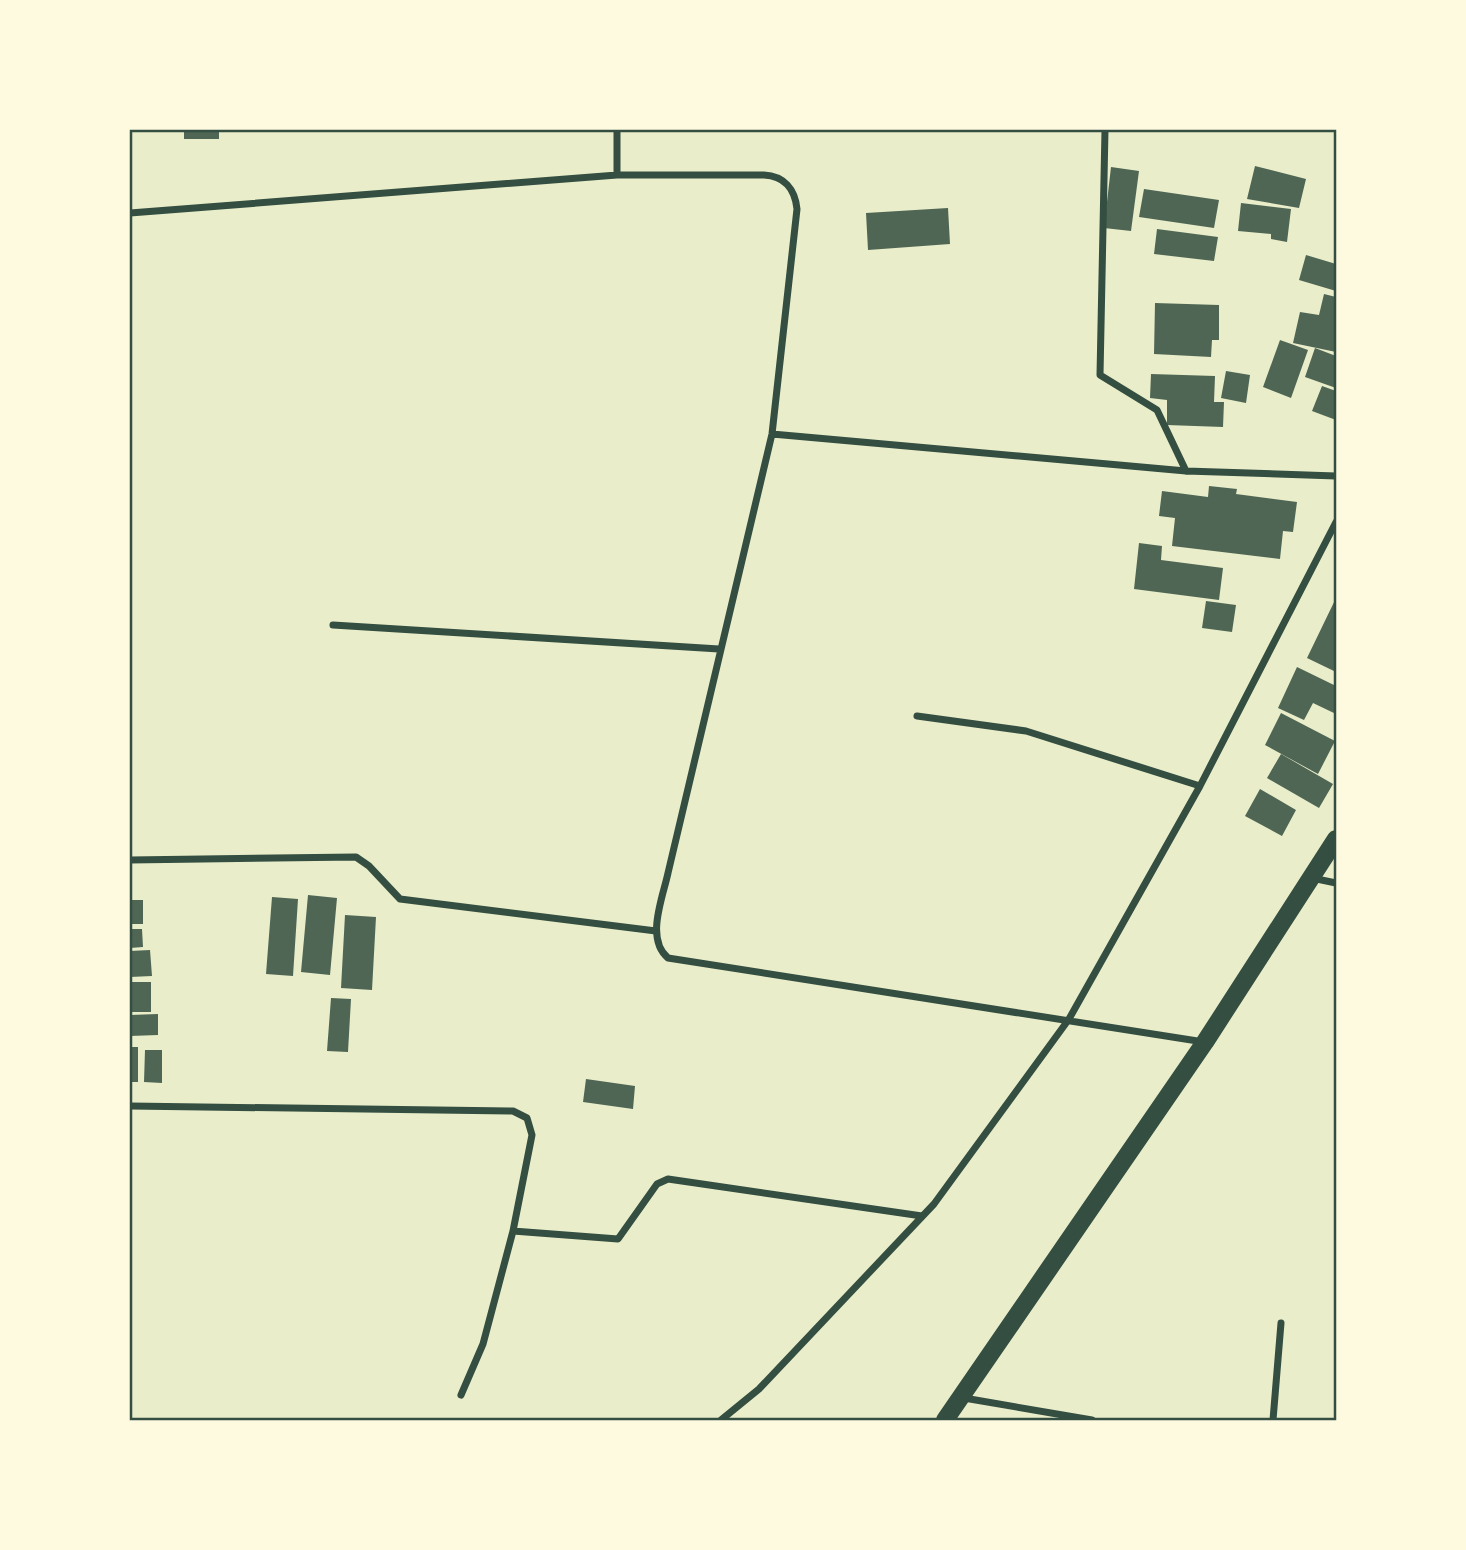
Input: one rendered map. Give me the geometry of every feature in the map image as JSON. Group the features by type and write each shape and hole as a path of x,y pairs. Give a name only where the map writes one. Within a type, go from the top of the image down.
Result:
{"main road":[{"path":"945,1420 1205,1042 1336,839"}],"street":[{"path":"617,130 617,175"},
{"path":"1105,130 1101,376 1157,410 1186,471"},
{"path":"130,213 617,175 772,175 786,183 791,189 797,209 772,434 719,649 656,931 659,948 668,958 1205,1042"},
{"path":"772,434 1186,471 1336,477"},
{"path":"721,1420 759,1389 934,1204 1069,1019 1200,786 1336,522"},
{"path":"333,625 719,649"},
{"path":"917,716 1026,731 1200,786"},
{"path":"130,860 356,858 369,866 400,899 656,931"},
{"path":"1311,878 1336,883"},
{"path":"130,1106 520,1113 527,1118 532,1135 513,1231 483,1344 461,1395"},
{"path":"513,1231 618,1240 657,1184 668,1178 922,1216"},
{"path":"1273,1420 1281,1323"},
{"path":"960,1397 1092,1420"}],"building":[{"path":"184,130 219,130 219,139 184,139"},
{"path":"1255,166 1306,179 1299,208 1247,199"},
{"path":"1111,167 1139,171 1131,231 1104,228"},
{"path":"1144,189 1219,200 1214,228 1139,217"},
{"path":"1241,203 1291,209 1287,242 1271,239 1271,234 1238,231"},
{"path":"948,208 950,244 868,250 866,213"},
{"path":"1157,229 1218,237 1214,261 1154,254"},
{"path":"1306,255 1336,264 1336,291 1299,280"},
{"path":"1324,294 1336,297 1336,352 1293,343 1300,312 1319,315"},
{"path":"1155,303 1219,305 1219,340 1212,340 1211,357 1154,354"},
{"path":"1280,340 1308,350 1291,398 1263,387"},
{"path":"1315,348 1336,356 1336,388 1305,377"},
{"path":"1226,371 1250,375 1246,403 1221,398"},
{"path":"1151,374 1215,376 1214,402 1224,402 1223,427 1167,425 1167,400 1150,398"},
{"path":"1322,386 1336,391 1336,420 1312,411"},
{"path":"1209,486 1237,489 1236,494 1297,502 1293,532 1283,531 1280,559 1172,546 1175,518 1159,516 1162,491 1208,497"},
{"path":"1139,543 1162,546 1161,560 1223,568 1219,600 1134,589"},
{"path":"1336,598 1336,672 1307,658"},
{"path":"1206,601 1236,605 1232,632 1202,628"},
{"path":"1297,667 1336,686 1336,714 1313,703 1304,720 1278,708"},
{"path":"1281,713 1335,741 1318,774 1265,745"},
{"path":"1281,754 1333,784 1319,808 1267,778"},
{"path":"1260,789 1296,810 1282,836 1245,816"},
{"path":"308,895 337,898 330,975 301,972"},
{"path":"272,897 298,899 293,976 266,974"},
{"path":"130,900 143,900 143,924 130,924"},
{"path":"345,915 376,917 372,990 341,988"},
{"path":"130,929 142,929 143,947 130,948"},
{"path":"150,950 152,976 130,977 130,951"},
{"path":"130,982 151,982 151,1012 130,1012"},
{"path":"331,998 351,999 348,1052 327,1051"},
{"path":"158,1014 158,1035 130,1036 130,1015"},
{"path":"130,1047 138,1047 138,1082 130,1082"},
{"path":"145,1050 162,1050 162,1083 144,1082"},
{"path":"586,1079 635,1086 633,1109 583,1102"}]}
